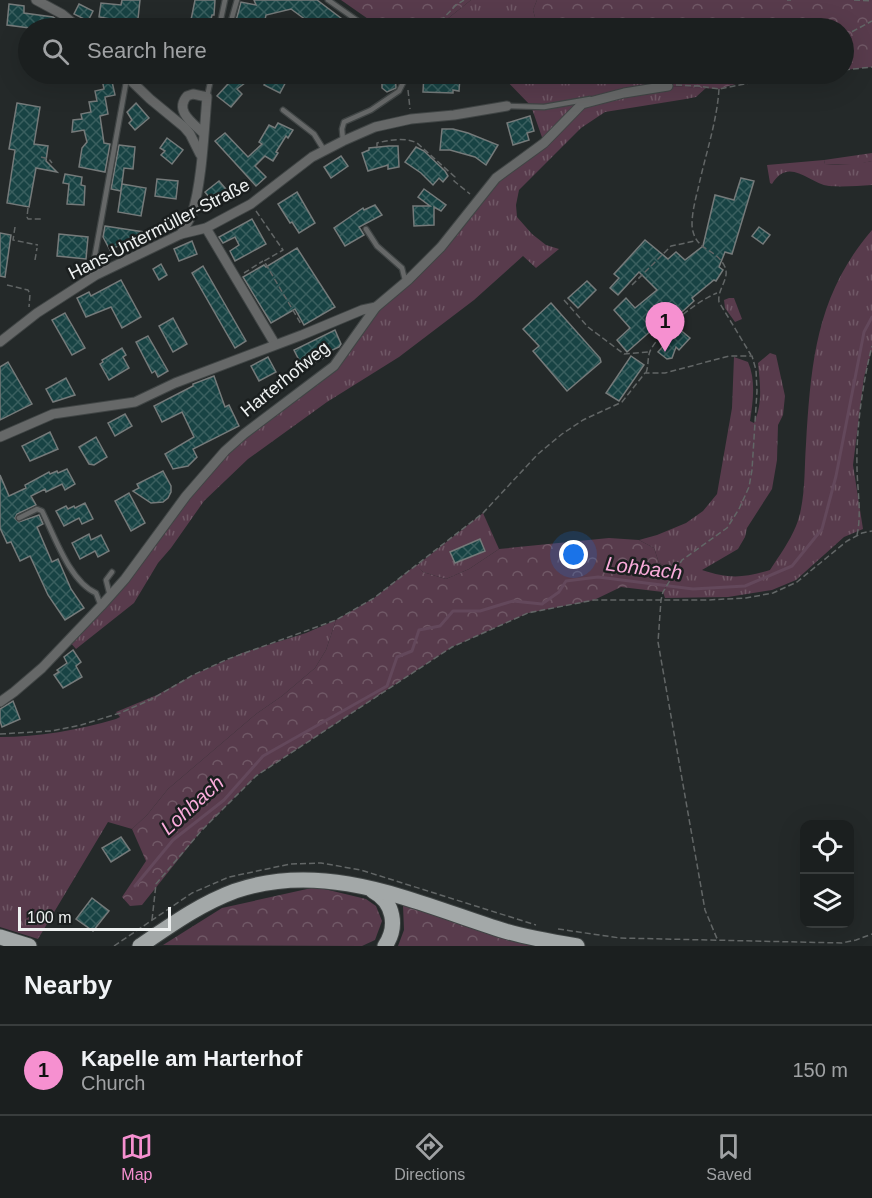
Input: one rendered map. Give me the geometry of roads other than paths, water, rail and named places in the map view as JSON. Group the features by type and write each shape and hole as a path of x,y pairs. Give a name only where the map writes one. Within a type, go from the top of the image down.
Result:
{"main road":[{"path":"140,946 195,909 224,896 249,887 274,882 313,880 399,895 507,932 577,946"},
{"path":"368,888 383,896 391,910 392,929 384,946"},
{"path":"0,937 29,946"}],"street":[{"path":"36,0 67,18"},
{"path":"135,84 184,126 201,157"},
{"name":"Harterhofweg","path":"0,702 42,668 110,596 186,496 225,451 334,366 376,307 405,283 441,247 496,178 544,143 582,104 668,86"},
{"path":"181,234 192,214 197,190 207,97 193,94 187,96 182,106 184,114 203,133"},
{"name":"Hans-Untermüller-Straße","path":"0,342 37,313 96,275 181,234 206,228 251,204 312,157 343,141 375,127 411,119 454,115 507,106"},
{"path":"206,228 275,344"},
{"path":"0,437 53,414 135,402 175,383 362,310 376,307"}],"lane":[{"path":"221,18 225,0"},
{"path":"232,18 237,0"},
{"path":"328,0 354,18"},
{"path":"96,275 93,266 124,84"},
{"path":"207,97 210,84"},
{"path":"343,141 344,122 371,110 399,91 402,84"},
{"path":"507,106 544,107 584,99 598,99"},
{"path":"283,110 314,134 324,150"},
{"path":"366,229 377,246 402,268 405,283"},
{"path":"19,518 37,509 42,511 79,580 86,588 96,592 101,606"},
{"path":"110,596 106,579 112,572"}],"waterway":[{"name":"Lohbach","path":"135,886 173,840 224,800 263,756 387,686 397,657 412,651 419,630 440,626 453,611 480,611 513,601 542,604 559,592 566,581 598,577 693,589 745,586 792,566 822,529 836,476 864,332 872,317"}],"place":[{"name":"Kapelle am Harterhof","path":"665,352"}]}
